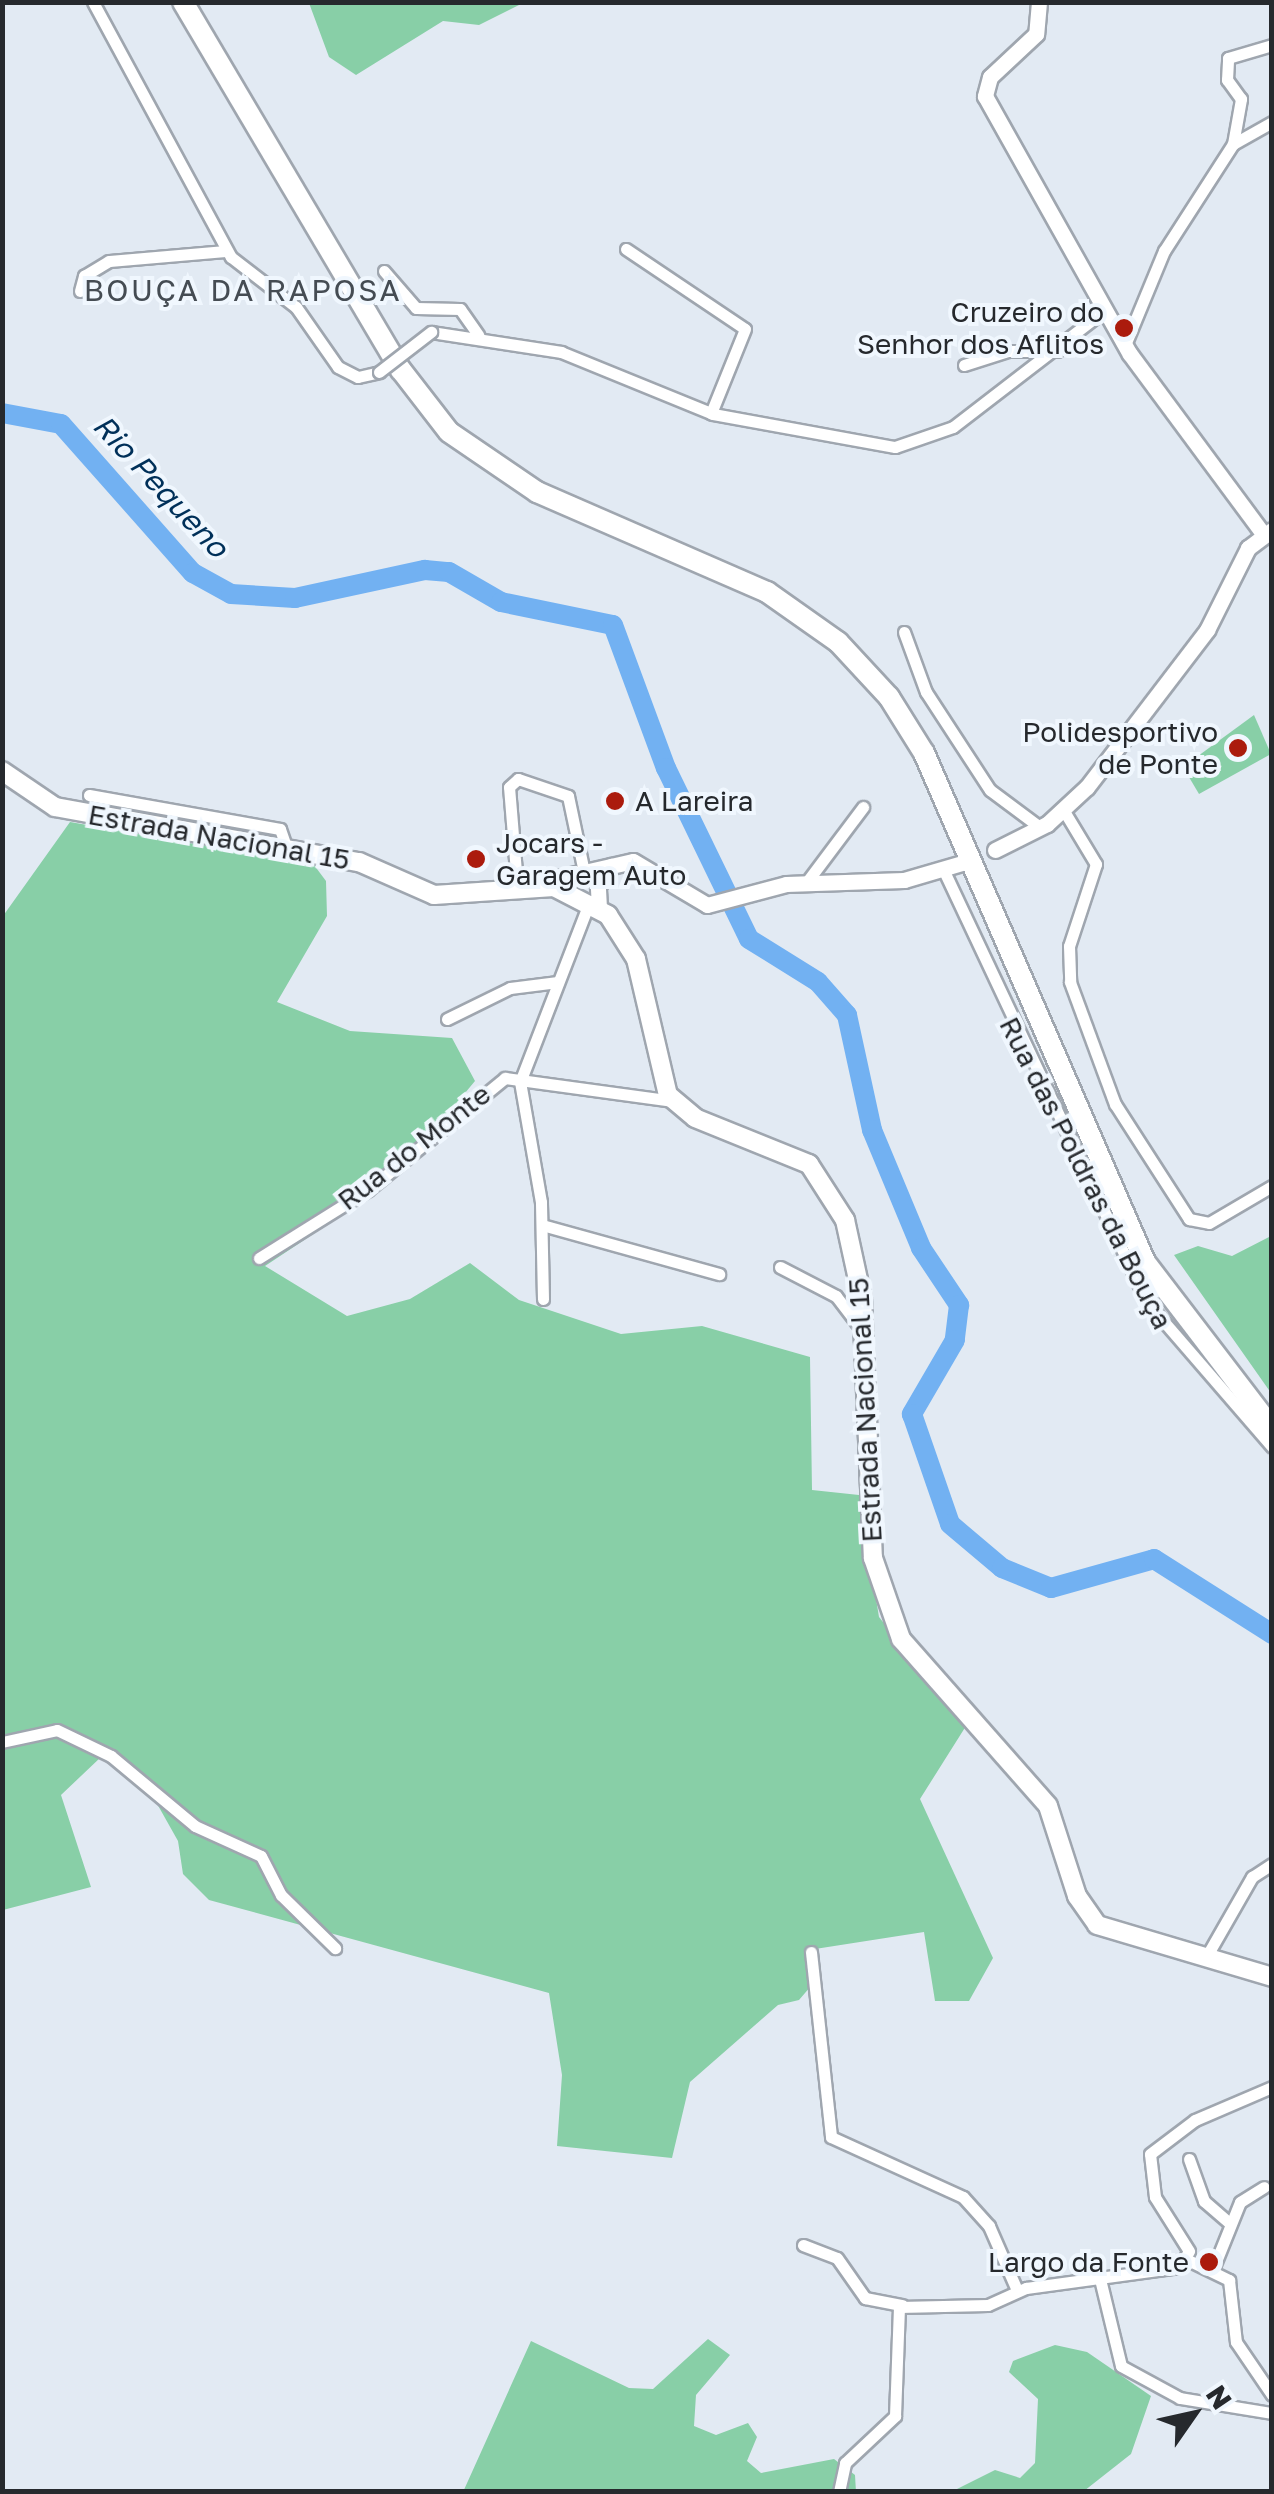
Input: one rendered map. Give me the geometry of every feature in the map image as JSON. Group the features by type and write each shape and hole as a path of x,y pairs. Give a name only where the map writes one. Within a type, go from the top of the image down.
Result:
{"highway":[{"path":"183,2 392,356 449,432 536,492 780,600 888,696 924,753 1144,1262 1272,1428"},
{"path":"196,2 455,421 544,482 785,590 890,680 943,771 1154,1252 1272,1410"}],"main road":[{"name":"Estrada Nacional 15","path":"2,771 52,806 367,864 434,894 525,884 584,898"},
{"path":"584,898 636,959 656,1068 672,1101"},
{"name":"Estrada Nacional 15","path":"672,1101 817,1170 851,1236 864,1334 864,1488 893,1624 1048,1806 1089,1917 1118,1936 1272,1977"}],"street":[{"path":"93,2 226,251 296,308 338,367 358,378 379,372 431,332 478,335 580,358 711,414 908,446 953,427 1108,315 1138,314"},
{"path":"994,850 1041,828 1064,811 1203,636 1268,533 1125,345 984,92 1035,36 1040,10"},
{"path":"1125,345 1164,251 1233,144 1241,98 1227,80 1228,58 1272,45"},
{"path":"1233,144 1272,122"},
{"path":"626,248 745,329 711,414"},
{"path":"80,291 84,276 110,260 226,251"},
{"path":"384,271 416,308 460,309 478,335"},
{"path":"964,365 1005,351 1058,350"},
{"path":"904,632 926,692 990,790 1041,828"},
{"path":"599,870 568,796 518,779 509,788 525,884 599,870 640,862 694,904 723,902 806,883 882,883 944,871 969,861"},
{"path":"90,795 280,829 287,849"},
{"path":"806,883 863,807"},
{"path":"1064,811 1096,864 1068,946 1070,982 1121,1114 1170,1201 1193,1222 1213,1221 1272,1186"},
{"path":"543,1299 542,1225 521,1076 558,982 584,898 599,870"},
{"path":"584,898 599,870"},
{"name":"Rua das Poldras da Bouça","path":"944,871 1148,1302 1272,1447"},
{"path":"446,1019 510,988 558,982"},
{"path":"521,1076 672,1101"},
{"name":"Rua do Monte","path":"259,1258 374,1185 495,1083 521,1076"},
{"path":"542,1225 720,1274"},
{"path":"780,1267 836,1296 864,1334"},
{"path":"2,1742 57,1730 111,1756 196,1826 261,1856 282,1896 335,1948"},
{"path":"1205,1959 1252,1877 1272,1864"},
{"path":"811,1952 830,2137 963,2197 990,2226 1017,2290"},
{"path":"1188,2260 1151,2186 1150,2154 1196,2120 1272,2088"},
{"path":"1189,2159 1204,2201 1230,2224"},
{"path":"1214,2269 1240,2202 1264,2188"},
{"path":"803,2244 836,2258 861,2295 902,2306 988,2305 1017,2290 1100,2279 1188,2260 1214,2269 1231,2286 1236,2342 1272,2396"},
{"path":"1100,2279 1121,2366 1175,2397 1272,2412"},
{"path":"839,2492 845,2463 895,2416 893,2320 902,2306"}],"green space":[{"path":"309,2 523,3 479,25 443,21 356,75 329,57"},
{"name":"Polidesportivo de Ponte","path":"1254,715 1271,754 1199,794 1183,767"},
{"path":"70,822 314,865 326,881 327,916 277,1002 350,1031 452,1038 475,1081 390,1183 265,1266 347,1316 410,1299 470,1263 519,1300 621,1334 702,1326 810,1357 812,1490 859,1495 879,1617 966,1726 920,1799 993,1958 969,2001 935,2001 924,1932 815,1949 817,1979 799,2000 778,2005 690,2082 672,2158 557,2146 562,2075 549,1993 209,1900 183,1874 178,1841 151,1793 101,1757 61,1795 91,1887 3,1910 3,916"},
{"path":"1271,1236 1271,1393 1174,1255 1198,1246 1232,1256"},
{"path":"708,2339 730,2355 696,2395 694,2426 716,2435 748,2423 757,2437 747,2461 761,2473 834,2459 855,2475 856,2492 463,2492 531,2341 629,2388 653,2389"},
{"path":"1055,2345 1087,2352 1151,2396 1131,2454 1084,2491 953,2491 995,2470 1020,2478 1035,2463 1038,2399 1009,2372 1013,2361"}],"waterway":[{"name":"Rio Pequeno","path":"2,413 61,424 193,573 231,594 295,598 425,570 449,572 501,602 613,625 666,768 749,939 818,982 847,1015 872,1130 921,1248 959,1305 955,1340 912,1414 950,1524 1002,1568 1051,1588 1154,1559 1272,1634"}],"place":[{"name":"Cruzeiro do Senhor dos Aflitos","path":"1124,328"},
{"name":"Polidesportivo de Ponte","path":"1238,748"},
{"name":"A Lareira","path":"615,801"},
{"name":"Jocars - Garagem Auto","path":"476,859"},
{"name":"Largo da Fonte","path":"1209,2262"}],"district":[{"name":"BOUÇA DA RAPOSA","path":"243,290"}]}
